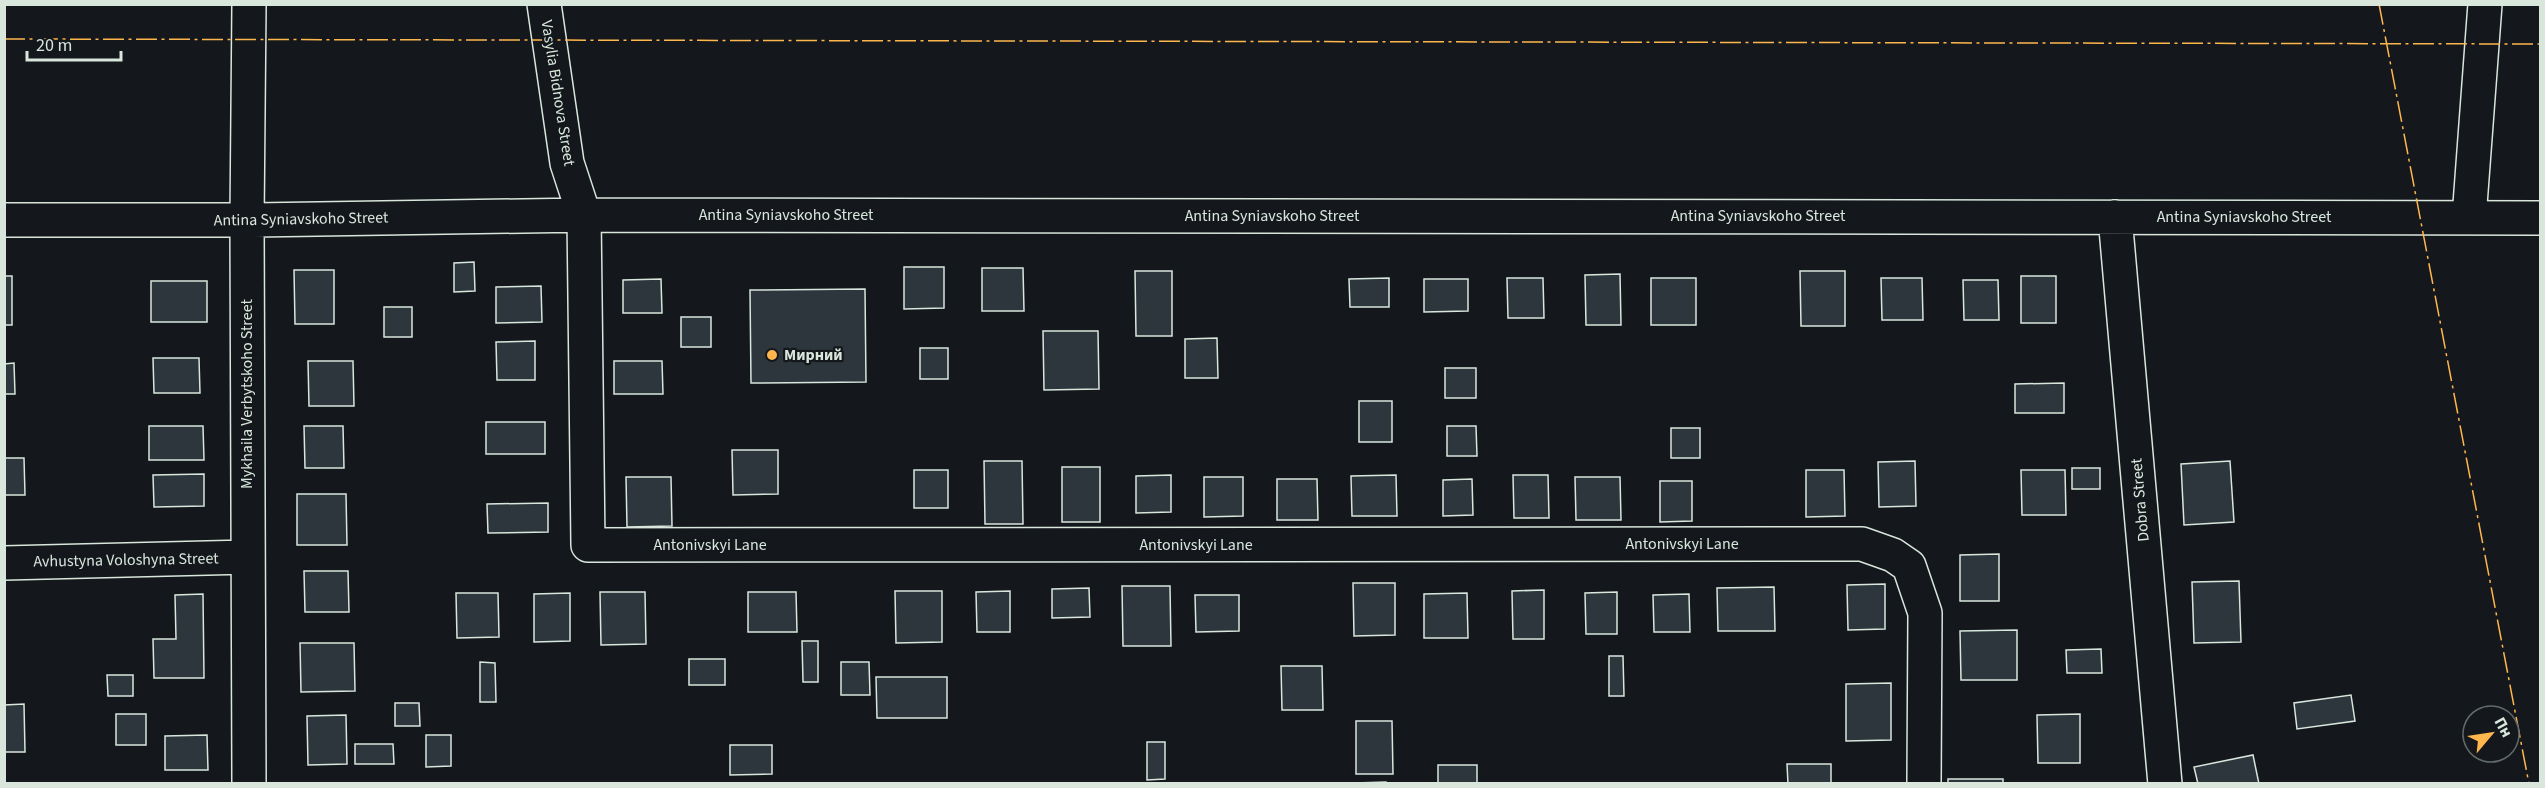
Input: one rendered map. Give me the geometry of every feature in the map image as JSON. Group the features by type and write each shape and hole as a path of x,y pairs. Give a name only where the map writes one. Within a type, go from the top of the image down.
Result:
{"street":[{"name":"Mykhaila Verbytskoho Street","path":"249,4 247,220 249,783"},
{"name":"Vasylia Bidnova Street","path":"544,4 567,163 584,215"},
{"path":"2469,218 2485,4"},
{"name":"Antina Syniavskoho Street","path":"4,220 247,220 584,215 2541,218"},
{"name":"Antonivskyi Lane","path":"584,215 588,545 1862,544 1893,555 1909,566 1925,613 1924,783"},
{"name":"Dobra Street","path":"2115,217 2165,783"},
{"name":"Avhustyna Voloshyna Street","path":"4,563 248,557"}],"building":[{"path":"474,262 475,291 454,292 454,263"},
{"path":"904,267 944,267 944,308 904,309"},
{"path":"982,268 1023,268 1024,311 982,311"},
{"path":"294,270 334,270 334,324 295,324"},
{"path":"1135,271 1172,271 1172,336 1136,336"},
{"path":"1800,271 1845,271 1845,326 1801,326"},
{"path":"1620,274 1621,325 1586,325 1585,275"},
{"path":"4,276 12,276 12,325 4,325"},
{"path":"2021,276 2056,276 2056,323 2021,323"},
{"path":"1389,278 1389,307 1350,307 1349,279"},
{"path":"1507,278 1543,278 1544,318 1508,318"},
{"path":"1651,278 1696,278 1696,325 1651,325"},
{"path":"1881,278 1922,278 1923,320 1882,320"},
{"path":"661,279 662,313 623,313 623,280"},
{"path":"1424,279 1468,279 1468,311 1424,312"},
{"path":"1963,280 1998,280 1999,320 1964,320"},
{"path":"151,281 207,281 207,322 151,322"},
{"path":"541,286 542,322 496,323 496,287"},
{"path":"865,289 866,382 751,383 750,290"},
{"path":"384,307 412,307 412,337 384,337"},
{"path":"681,317 711,317 711,347 681,347"},
{"path":"1043,331 1098,331 1099,389 1044,390"},
{"path":"1217,338 1218,378 1185,378 1185,339"},
{"path":"535,341 535,380 497,380 496,342"},
{"path":"920,348 948,348 948,379 920,379"},
{"path":"153,358 199,358 200,393 154,393"},
{"path":"308,361 353,361 354,406 309,406"},
{"path":"614,361 662,361 663,394 614,394"},
{"path":"14,363 15,394 4,394 4,364"},
{"path":"1445,368 1476,368 1476,398 1445,398"},
{"path":"2064,383 2064,413 2015,413 2015,384"},
{"path":"1359,401 1392,401 1392,442 1359,442"},
{"path":"486,422 545,422 545,454 486,454"},
{"path":"149,426 203,426 204,460 149,460"},
{"path":"304,426 343,426 344,468 305,468"},
{"path":"1447,426 1476,426 1477,456 1447,456"},
{"path":"1671,428 1700,428 1700,458 1671,458"},
{"path":"732,450 778,450 778,494 733,495"},
{"path":"4,458 24,458 25,495 4,495"},
{"path":"984,461 1022,461 1023,524 985,524"},
{"path":"1915,461 1916,506 1879,507 1878,462"},
{"path":"2230,461 2234,522 2184,525 2181,464"},
{"path":"1062,467 1100,467 1100,522 1062,522"},
{"path":"2072,468 2100,468 2100,489 2072,489"},
{"path":"914,470 948,470 948,508 914,508"},
{"path":"1806,470 1844,470 1845,516 1806,517"},
{"path":"2021,470 2065,470 2066,515 2022,515"},
{"path":"204,474 204,506 154,507 153,475"},
{"path":"1171,475 1171,512 1136,513 1136,476"},
{"path":"1396,475 1397,516 1352,516 1351,476"},
{"path":"1513,475 1548,475 1549,518 1514,518"},
{"path":"626,477 671,477 672,526 627,527"},
{"path":"1204,477 1243,477 1243,516 1204,517"},
{"path":"1575,477 1620,477 1621,520 1576,520"},
{"path":"1277,479 1317,479 1318,520 1277,520"},
{"path":"1472,479 1473,515 1443,516 1443,480"},
{"path":"1660,481 1692,481 1692,521 1660,522"},
{"path":"297,494 346,494 347,545 297,545"},
{"path":"548,503 548,532 488,533 487,504"},
{"path":"1999,554 1999,601 1960,601 1960,555"},
{"path":"304,571 348,571 349,612 305,612"},
{"path":"2239,581 2241,642 2194,643 2192,582"},
{"path":"1353,583 1395,583 1395,635 1354,636"},
{"path":"1885,584 1885,629 1848,630 1847,585"},
{"path":"1122,586 1170,586 1171,646 1123,646"},
{"path":"1774,587 1775,631 1718,631 1717,588"},
{"path":"1089,588 1090,617 1052,618 1052,589"},
{"path":"1544,590 1544,639 1513,639 1512,591"},
{"path":"895,591 942,591 942,642 896,643"},
{"path":"1010,591 1010,632 977,632 976,592"},
{"path":"600,592 645,592 646,644 601,645"},
{"path":"748,592 796,592 797,632 748,632"},
{"path":"1617,592 1617,634 1586,634 1585,593"},
{"path":"456,593 498,593 499,637 457,638"},
{"path":"570,593 570,641 534,642 534,594"},
{"path":"1467,593 1468,638 1424,638 1424,594"},
{"path":"203,594 204,678 154,678 153,639 176,639 175,595"},
{"path":"1689,594 1690,632 1654,632 1653,595"},
{"path":"1195,595 1239,595 1239,631 1196,632"},
{"path":"2017,630 2017,680 1961,680 1960,631"},
{"path":"802,641 818,641 818,682 803,682"},
{"path":"300,643 354,643 355,691 301,692"},
{"path":"2101,649 2102,673 2067,673 2066,650"},
{"path":"1609,656 1623,656 1624,696 1609,696"},
{"path":"689,659 725,659 725,685 689,685"},
{"path":"480,662 495,663 496,702 480,702"},
{"path":"841,662 869,662 870,695 841,695"},
{"path":"1281,666 1322,666 1323,710 1282,710"},
{"path":"107,675 133,675 133,696 108,696"},
{"path":"876,677 947,677 947,718 877,718"},
{"path":"1891,683 1891,740 1846,741 1846,684"},
{"path":"2351,695 2355,721 2297,729 2294,703"},
{"path":"395,703 419,703 420,726 395,726"},
{"path":"24,704 25,752 4,752 4,705"},
{"path":"116,714 146,714 146,745 116,745"},
{"path":"2080,714 2080,763 2038,763 2037,715"},
{"path":"346,715 347,764 308,765 307,716"},
{"path":"1356,721 1392,721 1393,774 1356,774"},
{"path":"207,735 208,770 165,770 165,736"},
{"path":"426,735 451,735 451,766 426,767"},
{"path":"1147,742 1165,742 1165,779 1147,780"},
{"path":"355,744 393,744 394,764 355,764"},
{"path":"730,745 772,745 772,774 730,775"},
{"path":"2253,755 2259,784 2198,784 2194,767"},
{"path":"1787,764 1831,764 1831,784 1788,784"},
{"path":"1438,765 1477,765 1477,784 1438,784"},
{"path":"1948,779 2003,779 2003,784 1948,784"},
{"path":"1386,782 1386,784 1355,784 1355,783"}],"power":[{"path":"2379,4 2529,784"},
{"path":"4,39 2540,44"}],"place":[{"name":"Мирний","path":"772,355"}]}
